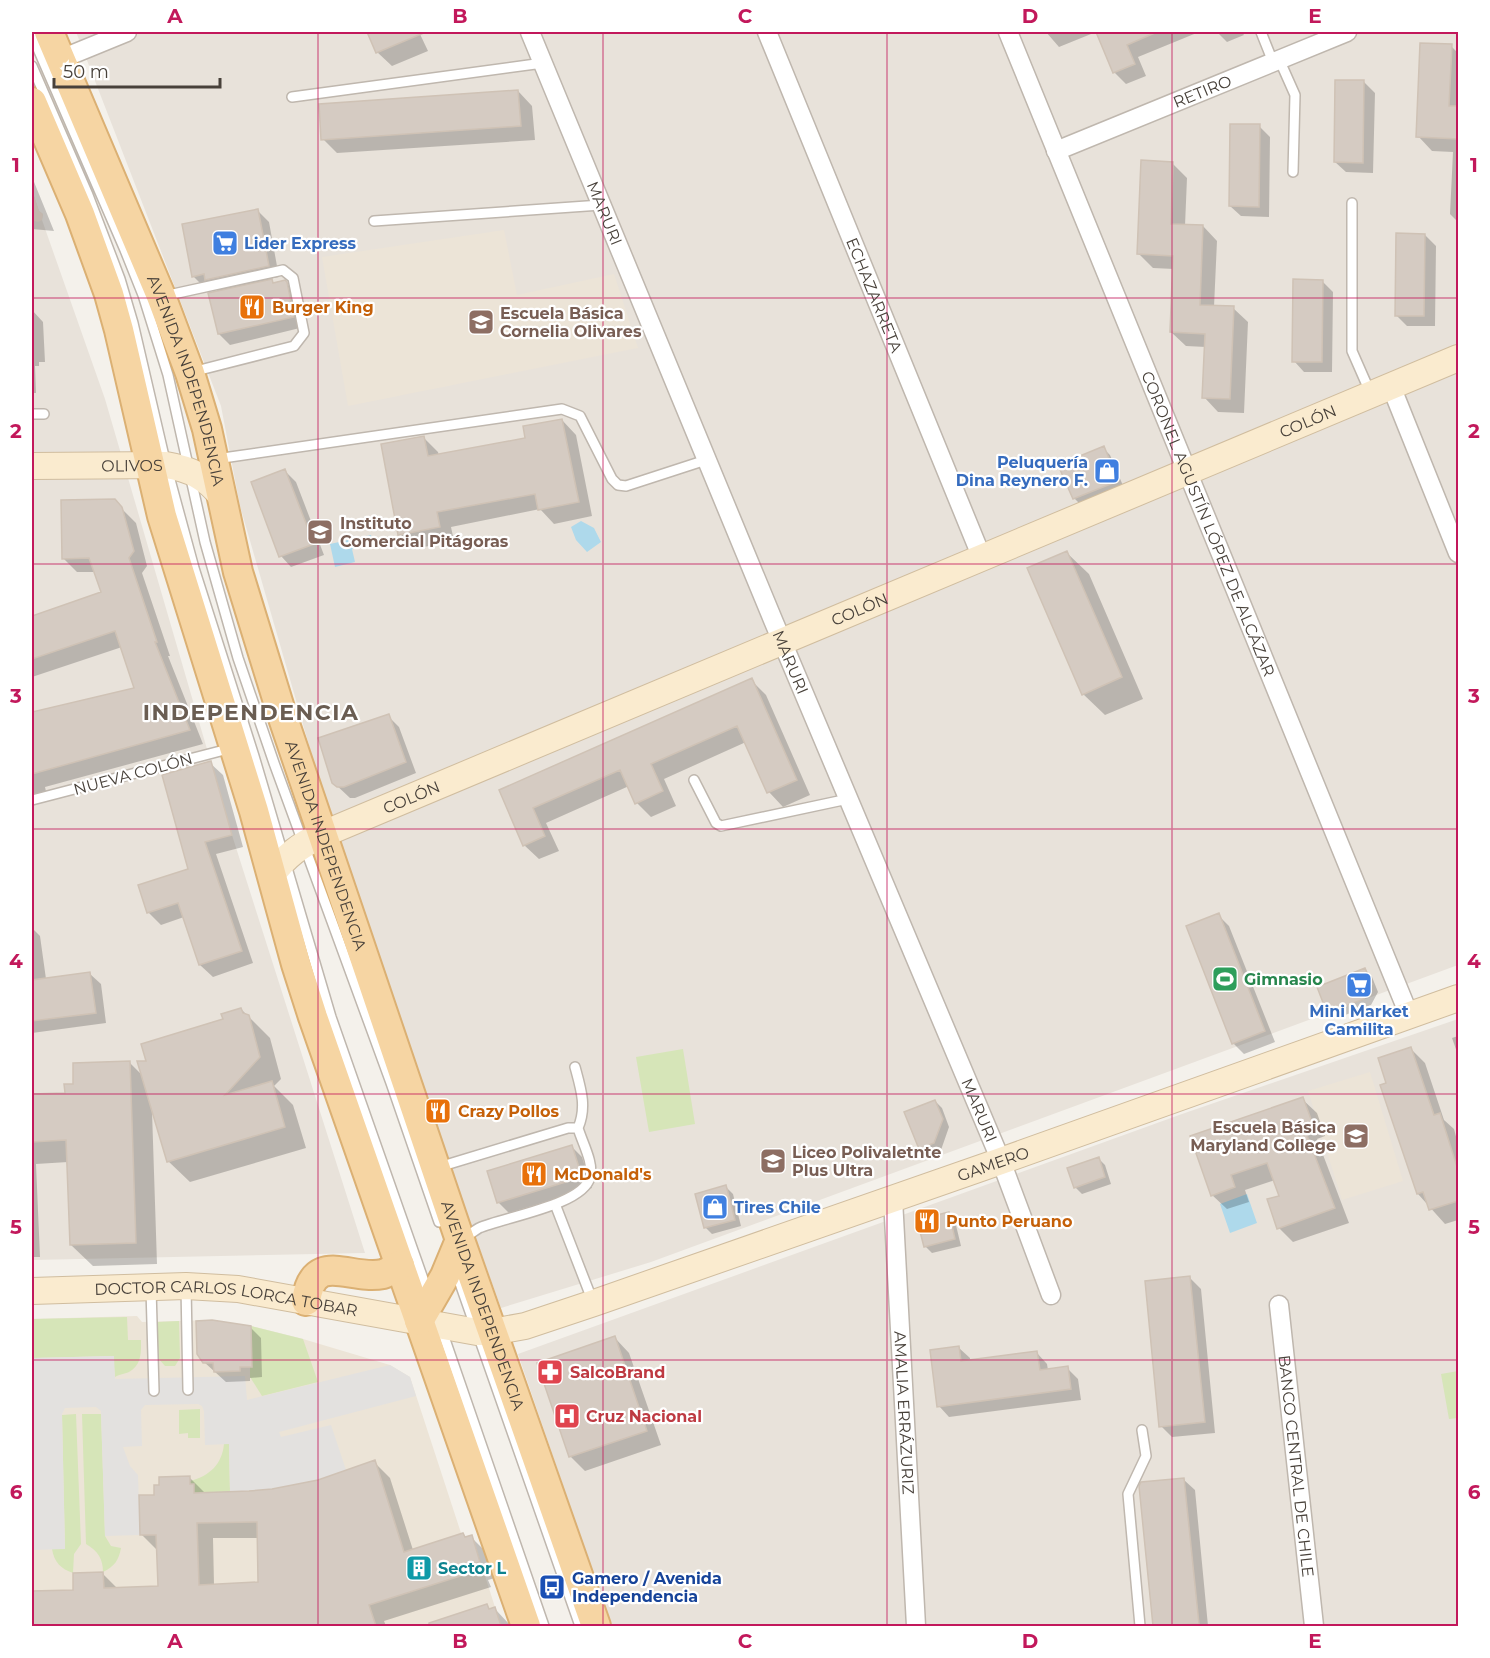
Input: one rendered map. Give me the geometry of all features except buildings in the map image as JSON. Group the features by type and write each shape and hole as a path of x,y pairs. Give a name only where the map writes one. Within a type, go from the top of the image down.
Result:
{"main road":[{"name":"AVENIDA INDEPENDENCIA","path":"49,32 160,296 201,408 162,516 234,747 296,847 435,1168 450,1245 596,1626"},
{"name":"AVENIDA INDEPENDENCIA","path":"32,102 80,214 119,330 179,465 222,497 238,572 251,617 296,847 310,1006 400,1265 432,1314 526,1626"},
{"name":"COLÓN","path":"296,847 1458,358"},
{"name":"OLIVOS","path":"32,466 179,465"},
{"name":"GAMERO","path":"432,1314 484,1332 525,1326 893,1199 1458,998"},
{"path":"432,1314 450,1245"},
{"path":"306,1301 311,1282 321,1272 334,1270 380,1274 400,1265"},
{"name":"DOCTOR CARLOS LORCA TOBAR","path":"32,1291 186,1286 238,1289 306,1301 432,1314"}],"street":[{"path":"61,59 127,32"},
{"name":"MARURI","path":"530,32 706,460 1000,1161 1051,1295"},
{"name":"ECHAZARRETA","path":"767,32 982,558"},
{"name":"CORONEL AGUSTÍN LÓPEZ DE ALCÁZAR","path":"1008,32 1409,1015"},
{"name":"RETIRO","path":"1056,151 1347,32"},
{"path":"1381,390 1458,553"},
{"name":"AMALIA ERRÁZURIZ","path":"893,1199 916,1626"},
{"name":"BANCO CENTRAL DE CHILE","path":"1279,1305 1314,1626"}],"lane":[{"path":"1261,32 1295,95 1293,172"},
{"path":"32,36 143,295 168,375 194,568 296,847 387,1072 450,1245 480,1228 555,1204 584,1190 591,1177 590,1165 578,1128 583,1116 583,1097 575,1067"},
{"path":"292,97 543,63"},
{"path":"32,66 96,216 120,279 296,847 331,1017 432,1314 544,1626"},
{"path":"1352,203 1352,351 1381,390"},
{"path":"374,221 601,205"},
{"path":"160,296 284,270 293,278 304,333 294,346 190,373"},
{"path":"179,465 562,409 580,416 612,479 618,485 626,486 706,460"},
{"path":"32,414 44,414"},
{"name":"NUEVA COLÓN","path":"32,800 234,747"},
{"path":"694,780 716,823 721,826 848,799"},
{"path":"435,1168 568,1128 578,1128"},
{"path":"555,1204 594,1304"},
{"path":"186,1286 188,1390"},
{"path":"151,1287 154,1391"},
{"path":"484,1332 580,1626"},
{"path":"1140,1626 1128,1494 1146,1456 1142,1430"}],"shaded area":[{"path":"76,32 1458,32 1458,965 651,1262 501,1308 354,901 240,506 221,406"},
{"path":"32,190 39,211 43,214 42,220 105,399 232,835 365,1253 32,1260"},
{"path":"32,190 39,211 43,214 42,220 38,222 32,220"},
{"name":"Escuela Básica Cornelia Olivares","path":"504,230 517,295 614,274 638,348 348,406 322,257"},
{"path":"1458,1019 1458,1626 611,1626 518,1354 1182,1114"},
{"name":"Escuela Básica Maryland College","path":"1370,1072 1403,1181 1342,1200 1308,1091"},
{"path":"137,1316 142,1322 212,1320 251,1326 390,1365 410,1377 461,1533 465,1537 472,1535 501,1626 32,1626 32,1319"},
{"path":"114,1356 115,1379 245,1376 247,1400 390,1365 410,1377 416,1396 279,1432 281,1437 331,1425 346,1470 295,1485 230,1492 229,1444 205,1445 202,1406 198,1404 145,1405 141,1410 142,1446 123,1447 130,1466 138,1475 140,1535 105,1536 101,1411 96,1407 65,1408 62,1414 65,1549 32,1550 32,1358"}],"green space":[{"path":"683,1049 695,1124 649,1132 636,1057"},
{"path":"127,1317 128,1340 141,1340 139,1362 129,1372 115,1377 113,1356 32,1358 32,1319"},
{"path":"179,1321 180,1358 175,1366 165,1366 158,1358 157,1322"},
{"path":"251,1326 303,1339 318,1382 262,1396 250,1377 250,1367 252,1367"},
{"path":"1458,1371 1458,1418 1449,1419 1441,1374"},
{"path":"200,1409 200,1438 188,1438 188,1433 179,1434 179,1410"},
{"path":"76,1414 81,1544 74,1554 73,1573 59,1564 54,1558 52,1549 65,1549 62,1415"},
{"path":"82,1414 101,1414 105,1536 111,1546 121,1548 115,1563 103,1572 99,1556 86,1544"},
{"path":"224,1444 229,1444 230,1492 194,1493 194,1484 190,1484 190,1481 214,1468 221,1458"}],"water":[{"path":"581,521 594,528 601,542 587,552 576,540 571,527"},
{"path":"371,535 373,544 352,549 355,562 335,567 330,544"},
{"path":"1247,1194 1257,1223 1230,1233 1220,1204"}],"place":[{"name":"Lider Express","path":"225,243"},
{"name":"Burger King","path":"252,307"},
{"name":"Escuela Básica Cornelia Olivares","path":"481,322"},
{"name":"Peluquería Dina Reynero F.","path":"1107,471"},
{"name":"Instituto Comercial Pitágoras","path":"320,532"},
{"name":"Gimnasio","path":"1225,979"},
{"name":"Mini Market Camilita","path":"1359,985"},
{"name":"Crazy Pollos","path":"438,1111"},
{"name":"Escuela Básica Maryland College","path":"1356,1136"},
{"name":"Liceo Polivaletnte Plus Ultra","path":"773,1161"},
{"name":"McDonald's","path":"534,1174"},
{"name":"Tires Chile","path":"715,1207"},
{"name":"Punto Peruano","path":"927,1221"},
{"name":"SalcoBrand","path":"550,1372"},
{"name":"Cruz Nacional","path":"567,1416"},
{"name":"Sector L","path":"419,1568"},
{"name":"Gamero / Avenida Independencia","path":"552,1587"}],"district":[{"name":"INDEPENDENCIA","path":"251,712"}]}
